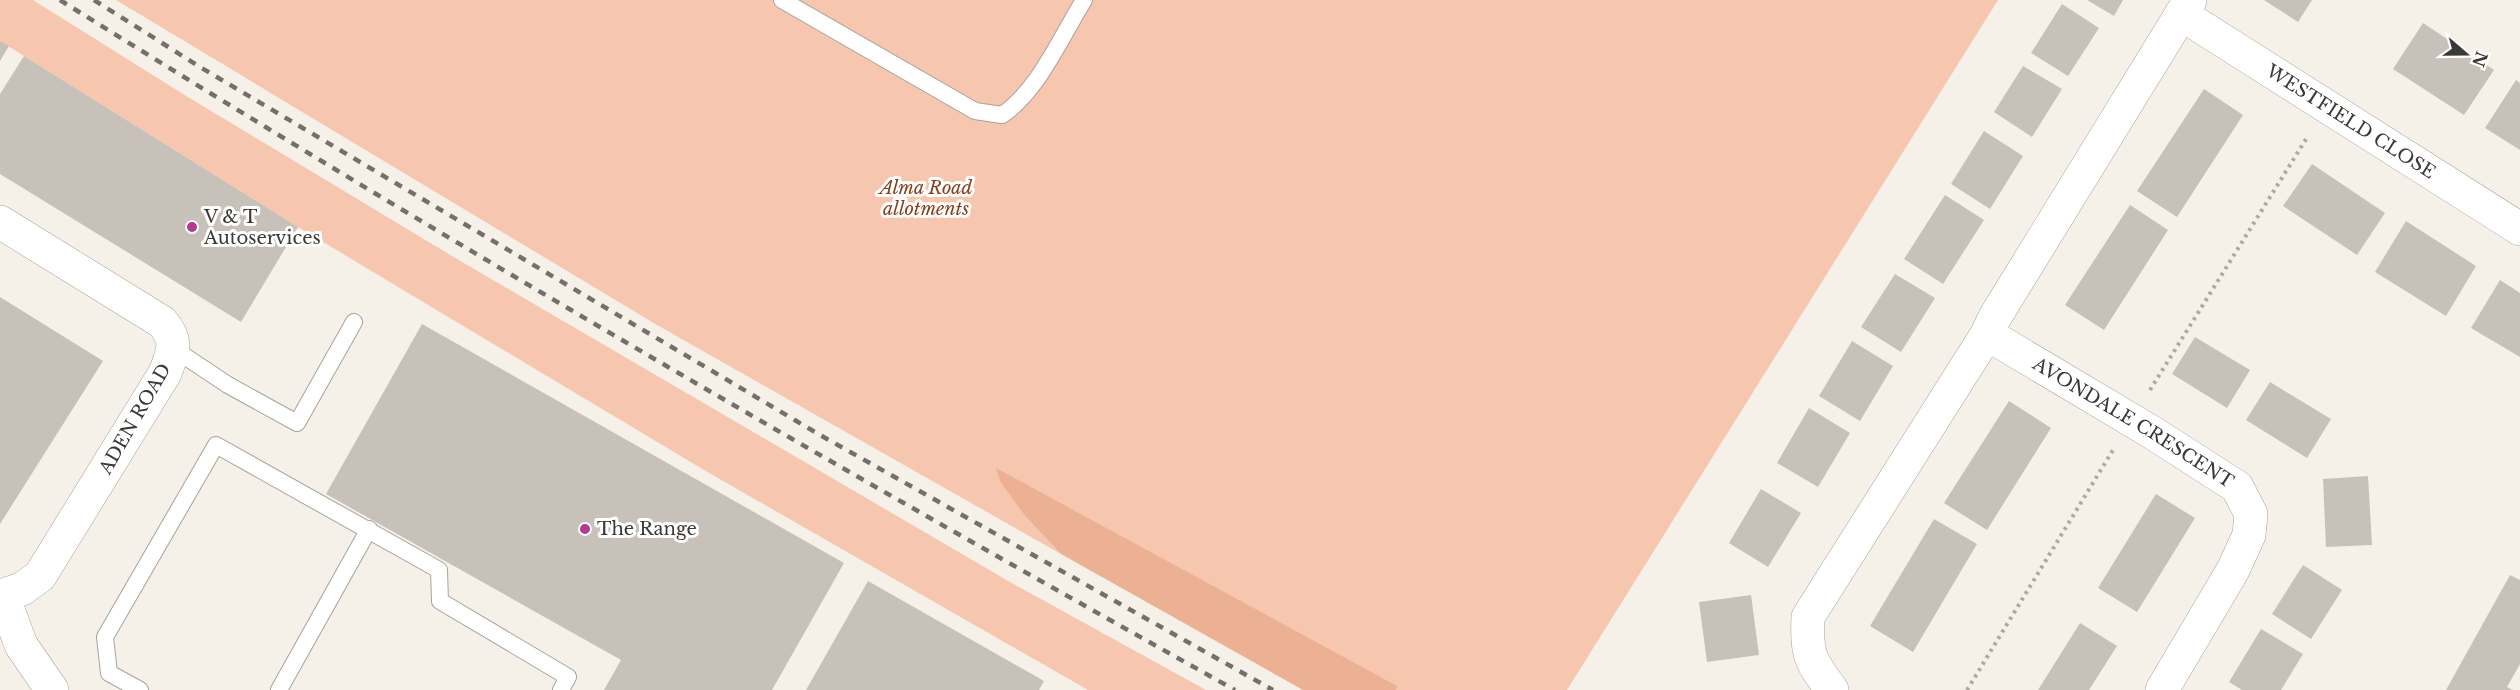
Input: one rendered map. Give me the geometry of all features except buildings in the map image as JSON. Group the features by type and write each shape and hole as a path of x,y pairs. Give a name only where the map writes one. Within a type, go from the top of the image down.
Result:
{"street":[{"name":"WESTFIELD CLOSE","path":"2186,7 2520,229"},
{"path":"1832,690 1817,670 1806,646 1808,617 1987,333 2186,7"},
{"name":"ADEN ROAD","path":"0,222 162,322 171,332 174,349 165,373 40,576 22,589 2,596"},
{"name":"AVONDALE CRESCENT","path":"1987,333 2153,433 2237,487 2251,514 2249,535 2233,570 2162,690"},
{"path":"2,596 21,645 52,690"}],"lane":[{"path":"782,0 975,111 1002,115 1016,106 1031,87 1084,0"},
{"path":"174,349 228,385 297,423 354,322"},
{"path":"140,690 109,673 105,637 216,445 439,570 440,601 568,677 561,690"},
{"path":"279,690 369,529"}],"green space":[{"path":"0,0 33,0 183,94 452,256 1010,582 1206,690 1088,690 704,470 298,227 0,41"},
{"name":"Alma Road allotments","path":"116,0 1998,0 1567,690 1396,690 1396,686 1026,517 1061,554 657,325"}],"shaded area":[{"path":"996,468 1397,686 1396,690 1303,690 1061,554 1026,517 1000,481"}],"railway":[{"path":"60,0 350,178 643,352 938,523 1235,690"},
{"path":"94,0 200,67 820,435 1273,690"}],"place":[{"name":"V & T Autoservices","path":"192,227"},
{"name":"The Range","path":"585,529"}]}
